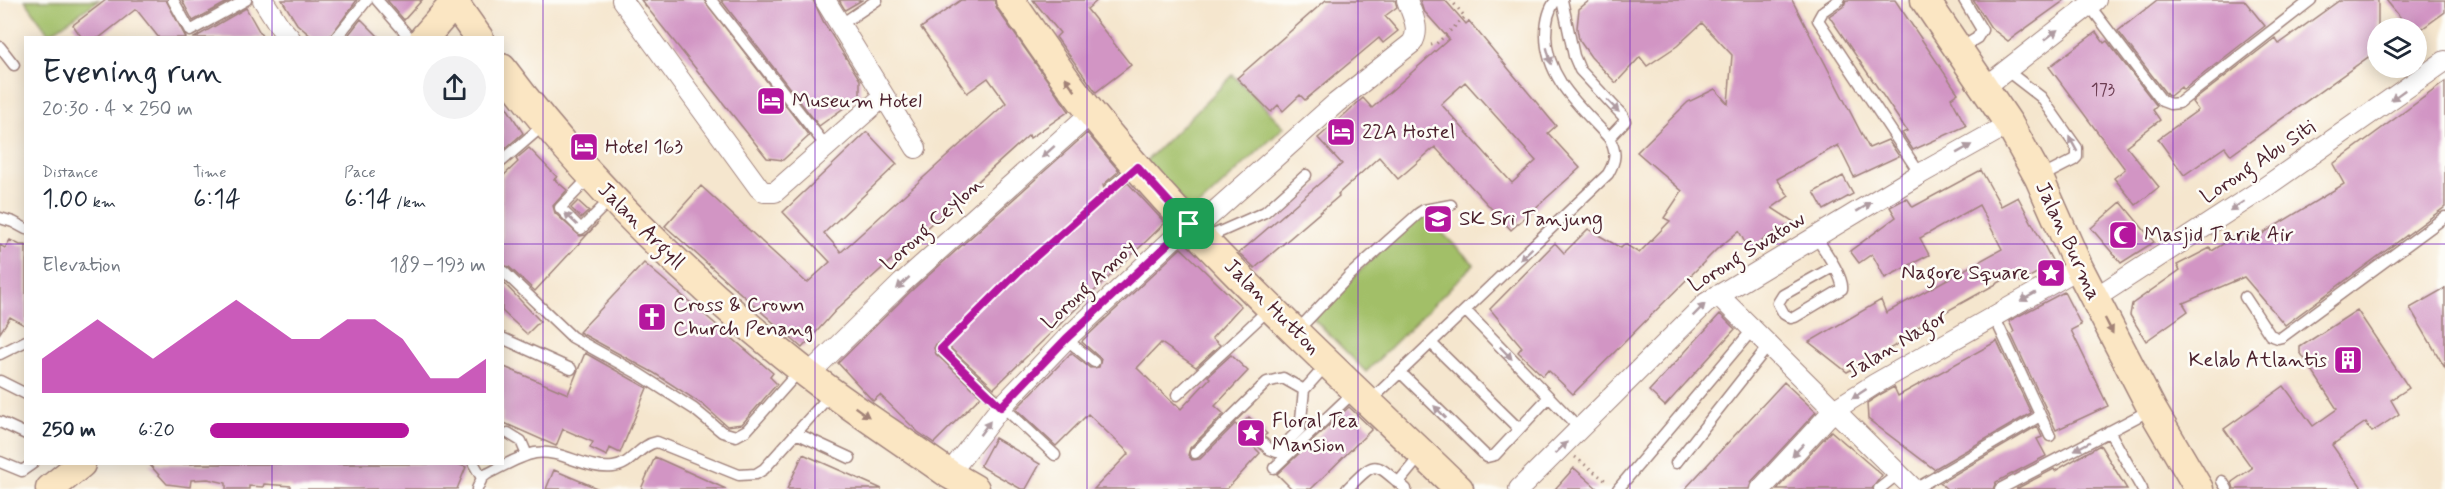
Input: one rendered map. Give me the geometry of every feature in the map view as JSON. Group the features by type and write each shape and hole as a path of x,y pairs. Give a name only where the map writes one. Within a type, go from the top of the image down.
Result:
{"street":[{"path":"263,0 288,36"},
{"path":"622,0 761,190 775,192 884,96"},
{"path":"825,0 916,148"},
{"path":"1407,0 1416,29 1416,36 1412,43"},
{"name":"Jalan Burma","path":"1925,0 1959,49 1995,79 2009,124 2039,178 2079,268 2152,409 2216,486"},
{"path":"426,36 454,1 478,36"},
{"name":"Jalan Hutton","path":"1014,2 1091,113 1137,167 1271,307 1459,489"},
{"path":"1995,79 2092,2"},
{"name":"Lorong Amoy","path":"949,474 1001,407 1066,339 1197,231 1205,220 1336,103 1412,43"},
{"name":"Lorong Abu Siti","path":"2095,298 2264,188 2445,61"},
{"name":"Jalan Argyll","path":"504,71 591,175 657,246 805,372 949,474 975,489"},
{"name":"Lorong Ceylon","path":"805,372 1091,113"},
{"name":"Lorong Swatow","path":"1519,489 1706,303 1920,174 2009,124"},
{"name":"Jalan Nagor","path":"1761,489 1834,410 1875,384 2079,268"},
{"path":"1718,295 1914,489"},
{"path":"50,489 81,465"},
{"path":"77,489 82,465"}],"lane":[{"path":"172,0 190,34 246,0"},
{"path":"338,36 367,0"},
{"path":"377,0 409,36"},
{"path":"711,0 826,146"},
{"path":"840,25 877,0"},
{"path":"1274,468 1362,396 1400,372 1608,174 1616,156 1609,138 1562,87 1548,57 1546,24 1551,6 1556,0"},
{"path":"1562,0 1574,56 1580,70 1623,116 1625,121 1623,126 1609,138"},
{"path":"1839,0 1823,11 1818,20 1920,174"},
{"path":"1959,49 1977,38 1982,30 1964,0"},
{"path":"2092,2 2162,101 2180,104 2312,0"},
{"path":"0,46 14,65"},
{"path":"1995,79 2041,97 2077,148 2077,157 2074,160 2039,178"},
{"path":"504,159 546,123"},
{"path":"1110,188 1137,167"},
{"path":"591,175 560,208 582,230 612,198"},
{"path":"1197,231 1264,212 1306,175"},
{"path":"1296,332 1350,275 1418,214 1424,210 1451,205"},
{"path":"2246,297 2270,335 2282,337 2445,217"},
{"path":"0,218 24,229"},
{"path":"1816,237 1833,267 1843,285 1839,292 1795,317 1791,318 1784,314 1779,303 1783,295 1833,267"},
{"path":"504,272 565,333 639,374 694,409 729,435 736,436 747,430 805,372"},
{"path":"1177,395 1271,307"},
{"path":"1466,311 1580,429"},
{"path":"1994,316 2050,436"},
{"path":"1618,489 1753,329"},
{"path":"504,339 571,369"},
{"path":"1066,339 1094,362"},
{"path":"0,354 24,343"},
{"path":"1431,343 1519,429"},
{"path":"1676,463 1769,345"},
{"path":"941,349 1055,455"},
{"path":"1263,443 1269,449 1277,452 1297,434 1300,429 1304,390 1328,363"},
{"path":"1400,372 1487,457 1495,454 1549,397"},
{"path":"1195,453 1267,382 1283,378 1304,390"},
{"path":"0,381 24,393"},
{"path":"477,489 482,478 527,455 547,453 595,466 616,467 631,460 650,443 657,442 730,472 747,476 764,469 833,392"},
{"path":"2000,489 2152,409"},
{"path":"1914,489 2040,416"},
{"path":"0,422 24,433"},
{"path":"2109,431 2142,489"},
{"path":"796,432 850,458"},
{"path":"508,433 521,441 527,455"},
{"path":"1349,488 1367,468 1373,466 1379,467 1402,486 1422,453"},
{"path":"0,462 22,471 31,465"},
{"path":"475,465 482,478"},
{"path":"1879,489 1899,474"}],"path":[{"path":"1412,43 1436,44 1464,19 1464,15 1450,0"},
{"path":"941,349 1018,272 1110,188"},
{"path":"1562,447 1608,482"}],"green space":[{"path":"25,0 99,0 49,34"},
{"path":"1233,75 1284,127 1193,212 1145,162"},
{"path":"1420,211 1474,264 1366,372 1313,318"}],"building":[{"path":"106,0 166,0 185,36 157,36 136,9 102,36 81,36 73,25"},
{"path":"182,0 231,0 193,21"},
{"path":"282,0 357,0 330,36 311,36 297,24"},
{"path":"387,0 422,0 404,20"},
{"path":"641,0 704,0 809,136 783,160 767,158"},
{"path":"721,0 813,0 824,23 860,80 860,96 819,126"},
{"path":"839,0 862,0 845,10"},
{"path":"961,0 994,0 997,9 1069,111 1030,138 1029,135 836,310 802,348 665,226 701,186 807,283 830,262 783,212 867,132 897,164 824,233 841,252 1006,103 988,78 967,93 921,28"},
{"path":"1033,0 1098,0 1087,9 1131,65 1096,92 1056,37 1060,33"},
{"path":"1326,0 1395,0 1397,7 1385,16 1398,31 1383,43 1379,38 1305,100 1300,95 1283,111 1278,105 1271,112 1237,78"},
{"path":"1420,0 1445,0 1466,24 1469,21 1556,126 1548,133 1580,168 1511,230 1435,147 1398,179 1379,157 1338,194 1339,196 1255,268 1239,253 1342,164 1318,138 1363,98 1372,108 1449,39 1423,10","holes":["1465,82 1536,161 1512,183 1441,104"]},
{"path":"1590,0 1792,0 1869,148 1888,140 1899,156 1854,177 1838,145 1777,179 1789,196 1772,208 1794,222 1767,237 1749,251 1739,231 1716,250 1573,394 1548,370 1543,376 1518,352 1522,347 1490,309 1555,243 1564,253 1588,229 1621,248 1625,244 1639,253 1670,221 1664,218 1682,191 1637,152 1688,102 1715,89 1728,104 1732,55 1702,23 1677,46 1647,66 1640,57 1616,83 1591,57 1579,40 1577,28 1579,9"},
{"path":"1846,0 1895,0 1958,93 1951,98 1966,126 1913,150 1902,133 1907,131 1829,16 1844,6"},
{"path":"1973,0 2065,0 2008,41 1991,28"},
{"path":"2157,0 2244,0 2265,26 2183,90 2181,87 2170,96 2118,31"},
{"path":"2340,0 2378,0 2378,18 2367,18 2367,58 2231,155 2225,147 2184,175 2158,139 2198,110 2192,102 2275,38 2279,44"},
{"path":"2386,0 2445,0 2445,12 2427,25 2427,18 2401,18"},
{"path":"246,8 262,36 197,36"},
{"path":"361,19 378,36 348,36"},
{"path":"2096,32 2104,43 2107,41 2157,106 2153,110 2160,120 2126,146 2159,187 2136,205 2114,178 2125,169 2049,67"},
{"path":"2445,82 2445,207 2285,325 2244,277 2183,303 2188,311 2146,341 2130,315 2132,304 2180,270 2177,265 2210,248 2212,251 2242,232 2252,240 2344,184 2333,164"},
{"path":"504,103 523,133 504,148"},
{"path":"1087,133 1119,171 1103,185 1105,193 1112,195 1128,183 1165,223 994,388 946,344 942,342 936,344 934,348 936,354 981,396 934,443 918,432 880,395 873,401 838,363 910,292"},
{"path":"529,148 557,177 554,179 567,190 553,206 555,213 580,236 586,235 598,223 535,291 509,267 504,266 504,175 518,162 516,159"},
{"path":"1981,170 2001,206 2018,197 2054,264 2020,282 2016,273 1898,338 1900,343 1847,372 1809,342 1881,300 1886,313 2002,249 1979,205 1920,238 1929,255 1885,278 1872,254 1859,263 1850,251 1896,217 1890,207 1907,198 1913,207"},
{"path":"1843,176 1853,194 1824,210 1814,192"},
{"path":"578,201 589,211 581,218 571,208"},
{"name":"Masjid Tarik Air","path":"2121,202 2154,242 2121,263 2091,228"},
{"path":"10,240 24,245 24,325 10,317 0,333 0,245 5,248"},
{"path":"1181,248 1241,306 1212,338 1220,345 1196,367 1161,343 1137,368 1181,409 1210,378 1208,376 1231,355 1248,371 1215,406 1224,414 1190,448 1188,455 1192,460 1200,459 1235,424 1239,427 1249,417 1267,434 1256,441 1254,447 1260,453 1227,489 1094,489 1129,453 1088,414 1056,446 1016,409 1071,353 1090,368 1099,367 1101,359 1082,342 1083,340"},
{"path":"644,263 773,373 770,377 777,384 742,424 727,426 702,404 654,373 579,332"},
{"path":"504,283 540,321 527,334 504,313"},
{"path":"2445,288 2445,368 2410,308"},
{"path":"2064,292 2081,325 2071,330 2108,406 2056,430 2011,334 2014,332 2009,321"},
{"path":"2357,310 2409,388 2391,400 2399,414 2372,432 2366,422 2332,445 2363,489 2234,489 2232,482 2252,468 2224,429 2284,386 2313,426 2337,409 2300,352 2300,347"},
{"path":"1720,314 1735,329 1665,406 1649,391"},
{"path":"1997,341 2031,413 1934,469 1868,419 1867,403 1881,394 1894,387 1898,396"},
{"path":"585,353 647,388 620,453 610,448 607,456 590,448 593,442 563,429 556,446 504,423 504,367 568,394"},
{"path":"1784,382 1816,412 1752,481 1749,489 1685,489"},
{"path":"1349,407 1372,429 1311,489 1292,489 1277,474"},
{"path":"2037,426 2042,437 2037,439 2046,456 1996,482 1993,489 1947,489 1940,483"},
{"path":"1831,431 1882,475 1872,489 1777,489"},
{"path":"995,438 1040,464 1026,489 1021,489 980,466"},
{"path":"2100,445 2127,489 2016,489 2054,469 2055,471"},
{"path":"803,454 882,489 787,489"},
{"path":"655,457 726,489 641,489"},
{"path":"150,465 460,465 466,467 457,489 291,489 291,486 264,484 263,487 249,486 249,489 226,489 226,483 208,479 191,480 190,487 167,484"},
{"path":"1574,468 1598,489 1555,489"},
{"path":"554,470 599,489 546,489"}],"place":[{"name":"Museum Hotel","path":"771,101"},
{"name":"22A Hostel","path":"1341,132"},
{"name":"Hotel 163","path":"584,147"},
{"name":"SK Sri Tanjung","path":"1438,219"},
{"name":"Masjid Tarik Air","path":"2123,235"},
{"name":"Nagore Square","path":"2051,273"},
{"name":"Cross & Crown Church Penang","path":"652,317"},
{"name":"Kelab Atlantis","path":"2348,360"},
{"name":"Floral Tea Mansion","path":"1251,433"}],"route":[{"path":"1137,167 1189,224 1066,339 1001,407 941,349 1018,272 1110,188 1137,167"}]}
